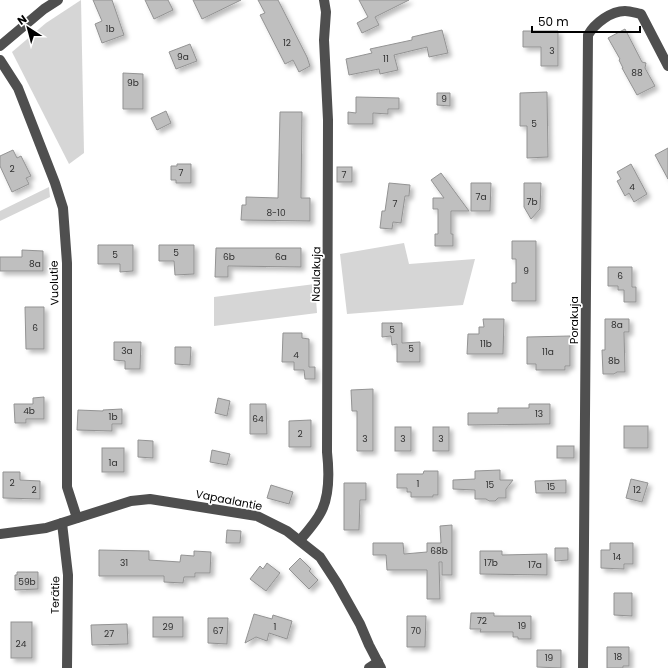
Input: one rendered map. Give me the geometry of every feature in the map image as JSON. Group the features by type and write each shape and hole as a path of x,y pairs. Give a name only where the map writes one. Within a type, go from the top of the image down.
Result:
{"street":[{"path":"0,46 22,26 58,0"},
{"name":"Naulakuja","path":"300,540 317,520 323,509 328,485 328,120 324,40 326,12 324,0"},
{"name":"Porakuja","path":"583,668 588,35 599,21 609,16 624,11 641,14 668,66"},
{"name":"Vuolutie","path":"0,60 18,88 55,183 63,208 66,263 67,487 77,518"},
{"name":"Vapaalantie","path":"0,534 40,529 131,501 150,499 257,516 287,531 320,557 337,583 360,624 379,665"},
{"name":"Terätie","path":"62,523 68,575 66,668"},
{"path":"369,668 379,665"}],"shaded area":[{"path":"81,0 84,153 69,164 12,52 46,23"},
{"path":"49,187 50,197 0,221 0,211"},
{"path":"404,243 409,264 475,259 463,305 347,314 340,254"},
{"path":"315,284 317,313 214,326 214,297"}],"building":[{"path":"93,0 112,0 124,35 102,43 95,24 102,21"},
{"path":"145,0 168,0 173,10 154,19"},
{"path":"193,0 241,0 202,19"},
{"path":"258,0 278,0 307,57 310,66 299,72 293,60 285,64 260,15 265,13"},
{"path":"359,0 409,0 375,17 379,25 362,33 357,23 368,17"},
{"path":"625,29 642,62 646,63 645,68 655,86 637,95 608,38"},
{"path":"442,30 448,53 429,57 427,47 394,55 398,70 380,74 379,69 349,75 346,59 372,53 370,49 412,40 412,37"},
{"path":"523,31 558,31 558,66 541,66 541,47 523,47"},
{"path":"190,44 197,61 176,69 169,52"},
{"path":"123,73 143,74 143,109 123,109"},
{"path":"547,92 548,157 527,158 527,126 520,126 520,93"},
{"path":"437,93 450,93 450,106 437,105"},
{"path":"356,97 399,98 399,109 388,109 388,114 373,113 373,124 348,124 348,112 356,113"},
{"path":"166,111 171,123 157,130 151,118"},
{"path":"280,112 302,112 301,198 310,198 310,221 241,220 242,205 246,205 246,197 278,198"},
{"path":"668,148 668,179 655,155"},
{"path":"13,150 17,158 21,156 31,176 26,178 29,184 12,192 0,166 0,156"},
{"path":"177,164 191,164 191,183 176,183 176,180 171,180 171,166 177,166"},
{"path":"631,164 647,194 634,202 629,193 625,196 617,181 621,179 617,172"},
{"path":"337,167 352,167 352,182 337,182"},
{"path":"441,173 469,211 451,211 451,234 453,234 453,246 435,246 435,234 438,234 438,209 433,209 433,198 444,198 431,180"},
{"path":"389,183 410,185 409,196 405,196 401,223 393,222 392,229 380,228 382,211 385,211"},
{"path":"471,183 491,183 490,211 471,211"},
{"path":"524,183 541,183 540,209 531,219 524,207"},
{"path":"512,241 536,241 536,301 512,301 512,283 516,283 516,259 512,259"},
{"path":"98,245 133,245 133,271 120,272 120,264 98,264"},
{"path":"159,245 194,245 194,274 175,275 174,261 159,261"},
{"path":"216,248 301,248 301,267 228,266 228,277 215,277"},
{"path":"22,250 43,251 43,271 0,271 0,257 22,257"},
{"path":"608,267 632,267 632,287 636,287 636,302 624,302 624,290 618,290 618,286 608,286"},
{"path":"25,307 44,307 44,349 26,349"},
{"path":"483,319 504,319 503,354 467,354 468,334 479,334 479,327 484,327"},
{"path":"605,319 629,319 629,332 624,332 625,372 603,374 602,350 605,350"},
{"path":"382,323 402,323 402,343 420,342 420,362 397,362 397,344 392,345 391,336 382,337"},
{"path":"283,333 302,333 302,338 309,339 309,367 315,367 315,379 305,379 304,370 294,370 294,362 282,362"},
{"path":"570,336 570,366 565,366 565,370 536,370 536,364 527,364 527,337"},
{"path":"114,342 141,342 140,369 125,369 125,361 114,360"},
{"path":"175,347 191,347 190,365 175,364"},
{"path":"373,389 373,451 357,451 357,411 352,411 351,390"},
{"path":"44,397 44,419 26,419 26,423 15,423 14,404 33,404 33,398"},
{"path":"218,398 230,401 227,416 215,413"},
{"path":"250,404 266,404 267,434 250,434"},
{"path":"529,404 550,404 550,424 468,425 468,413 498,413 498,408 529,408"},
{"path":"122,409 122,424 112,424 112,431 77,430 78,410 103,411"},
{"path":"311,420 311,447 289,447 289,421"},
{"path":"624,426 648,426 648,448 624,448"},
{"path":"395,427 411,427 411,451 395,451"},
{"path":"433,427 449,427 449,451 433,451"},
{"path":"138,440 153,441 153,458 138,457"},
{"path":"557,446 574,446 574,458 557,458"},
{"path":"102,448 124,448 124,472 102,472"},
{"path":"212,450 230,454 227,465 210,462"},
{"path":"500,470 500,480 513,480 506,489 506,498 498,498 495,501 475,499 475,490 453,489 453,480 475,479 475,471"},
{"path":"424,471 438,471 438,495 433,495 433,497 411,497 411,492 407,492 407,488 397,488 397,474 423,474"},
{"path":"3,472 20,472 20,480 40,481 40,499 3,498"},
{"path":"631,479 648,483 642,502 626,498"},
{"path":"566,480 566,493 536,493 535,481"},
{"path":"344,483 366,483 366,500 360,500 359,530 344,530"},
{"path":"271,485 293,492 289,504 267,498"},
{"path":"452,525 452,575 442,575 442,562 439,562 440,599 427,599 427,570 387,570 386,555 373,555 373,543 403,543 404,554 427,552 427,543 441,543 440,526"},
{"path":"227,530 241,531 240,543 226,543"},
{"path":"610,543 633,543 633,564 624,564 624,569 601,568 601,550 610,550"},
{"path":"555,548 568,548 568,560 555,561"},
{"path":"99,550 149,551 149,560 180,562 181,555 194,556 194,551 211,552 210,573 195,573 195,577 184,577 183,583 164,582 164,576 99,576"},
{"path":"480,551 502,551 502,555 547,554 547,575 480,574"},
{"path":"300,558 311,569 309,571 318,580 309,589 289,569"},
{"path":"267,563 280,573 266,591 250,579 260,566 263,569"},
{"path":"17,572 38,572 38,589 15,590 15,575 17,575"},
{"path":"614,593 632,593 632,616 614,615"},
{"path":"471,613 494,613 494,616 531,616 531,639 518,639 518,637 513,637 513,632 480,632 481,629 470,629"},
{"path":"254,614 272,619 273,615 292,621 287,639 269,633 267,641 256,637 245,643"},
{"path":"407,616 426,616 425,647 407,647"},
{"path":"153,617 183,617 183,637 153,637"},
{"path":"208,618 228,618 227,644 208,643"},
{"path":"11,622 32,622 32,658 11,658"},
{"path":"127,624 128,644 92,645 91,625"},
{"path":"607,647 629,647 629,666 623,666 623,668 607,668"},
{"path":"537,650 561,650 561,668 537,667"}]}
